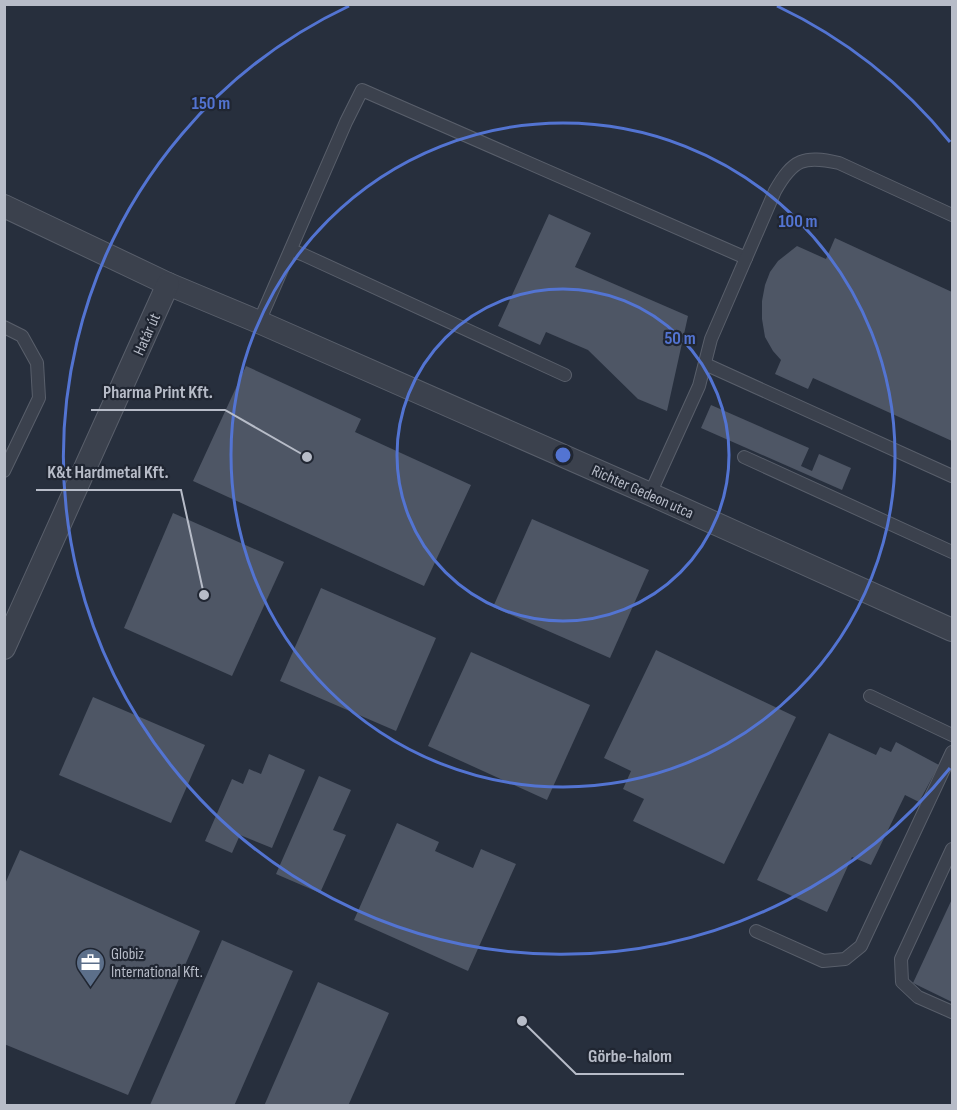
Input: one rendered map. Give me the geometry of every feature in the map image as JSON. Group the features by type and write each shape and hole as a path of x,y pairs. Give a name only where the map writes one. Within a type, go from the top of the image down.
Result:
{"street":[{"path":"4,206 168,284"},
{"name":"Richter Gedeon utca","path":"168,284 650,494 952,630"},
{"name":"Határ út","path":"4,648 168,284"}],"lane":[{"path":"259,322 362,90 746,258"},
{"path":"650,494 699,386 711,339 775,191 782,177 794,165 807,160 838,163 952,215"},
{"path":"291,250 565,375"},
{"path":"4,327 22,336 37,363 39,398 4,471"},
{"path":"705,364 952,476"},
{"path":"744,457 952,552"},
{"path":"870,696 952,735"},
{"path":"756,931 823,961 845,959 861,946 952,752"},
{"path":"952,849 901,959 902,982 918,997 952,1012"}],"building":[{"path":"549,214 591,233 575,267 688,316 667,411 638,399 588,350 546,332 540,345 498,326"},
{"path":"835,238 952,292 952,441 813,378 808,389 775,374 781,360 765,337 762,319 762,301 770,272 778,261 797,246 826,259"},
{"path":"246,366 361,419 355,432 471,485 424,586 193,481"},
{"path":"711,405 809,448 801,466 812,471 819,454 851,468 842,490 701,428"},
{"path":"173,513 284,562 232,676 124,628"},
{"path":"532,519 649,570 610,658 493,607"},
{"path":"321,588 436,638 396,731 280,681"},
{"path":"656,650 796,717 724,864 633,821 644,799 623,789 631,771 604,758"},
{"path":"471,652 590,705 547,800 428,746"},
{"path":"93,697 205,745 171,823 59,775"},
{"path":"829,733 876,755 880,747 891,752 896,742 939,765 919,802 905,795 871,865 852,857 827,912 757,880"},
{"path":"269,754 305,770 272,848 240,835 232,853 205,841 232,779 243,784 249,769 261,774"},
{"path":"319,776 351,790 333,830 346,835 320,893 276,874"},
{"path":"397,823 439,842 435,851 473,868 481,849 516,864 468,971 354,920"},
{"name":"Globiz International Kft.","path":"20,850 200,931 128,1095 4,1044 4,886"},
{"path":"952,899 952,1002 913,983"},
{"path":"222,940 293,971 234,1106 152,1106 150,1105"},
{"path":"318,982 389,1013 348,1106 264,1106"}],"place":[{"name":"Pharma Print Kft.","path":"307,457"},
{"name":"K&t Hardmetal Kft.","path":"204,595"},
{"name":"Globiz International Kft.","path":"90,988"},
{"name":"Görbe-halom","path":"522,1021"}]}
